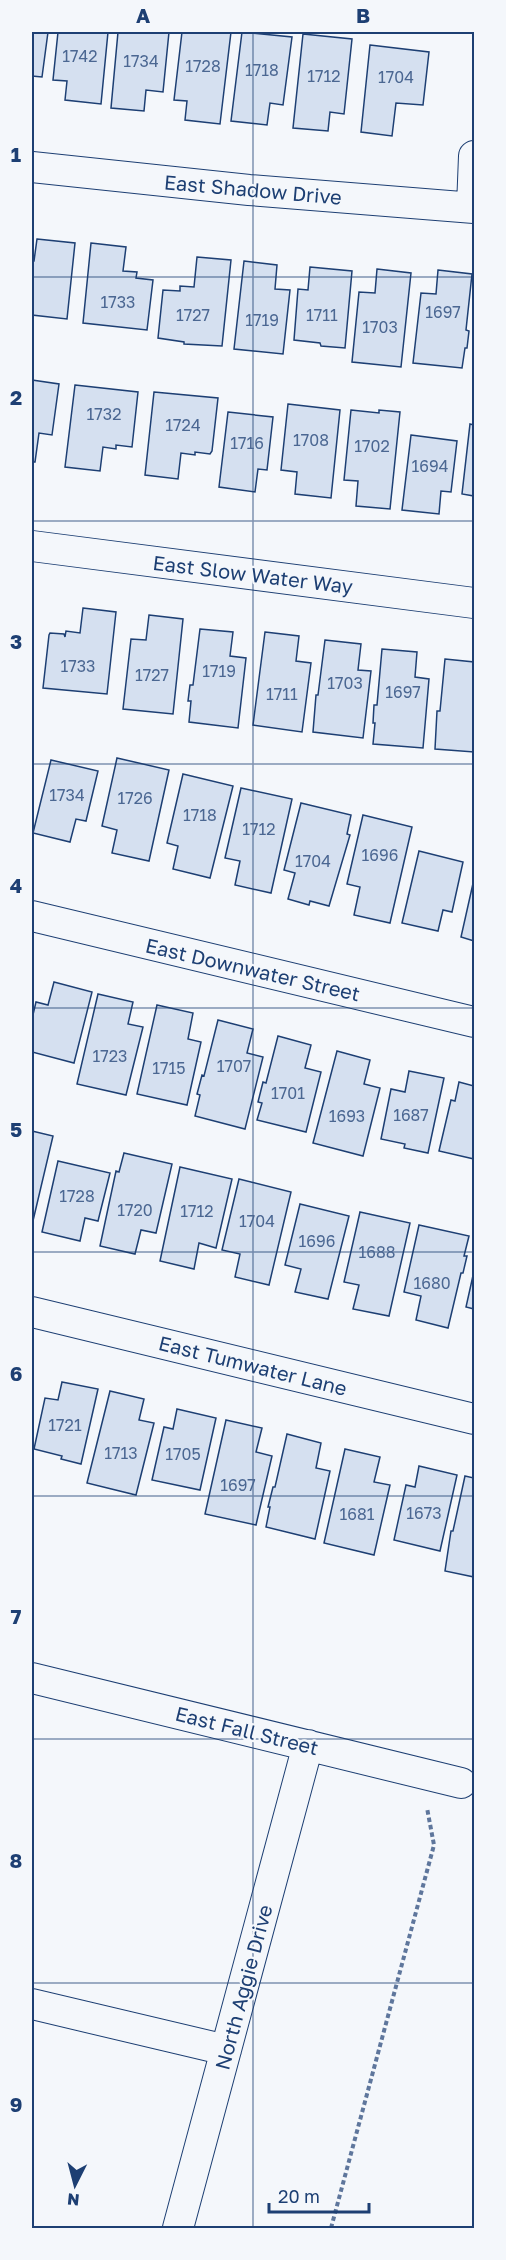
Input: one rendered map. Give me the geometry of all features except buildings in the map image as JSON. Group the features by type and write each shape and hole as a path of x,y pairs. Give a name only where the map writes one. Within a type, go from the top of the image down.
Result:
{"street":[{"path":"473,208 474,156"},
{"name":"East Shadow Drive","path":"32,167 249,190 473,208"},
{"name":"East Slow Water Way","path":"32,546 474,603"},
{"name":"East Downwater Street","path":"32,916 474,1022"},
{"name":"East Tumwater Lane","path":"32,1312 474,1419"},
{"name":"East Fall Street","path":"32,1678 462,1784"},
{"name":"North Aggie Drive","path":"177,2229 308,1745"},
{"path":"32,2004 226,2050"}],"path":[{"path":"331,2229 434,1845 426,1807"}]}
